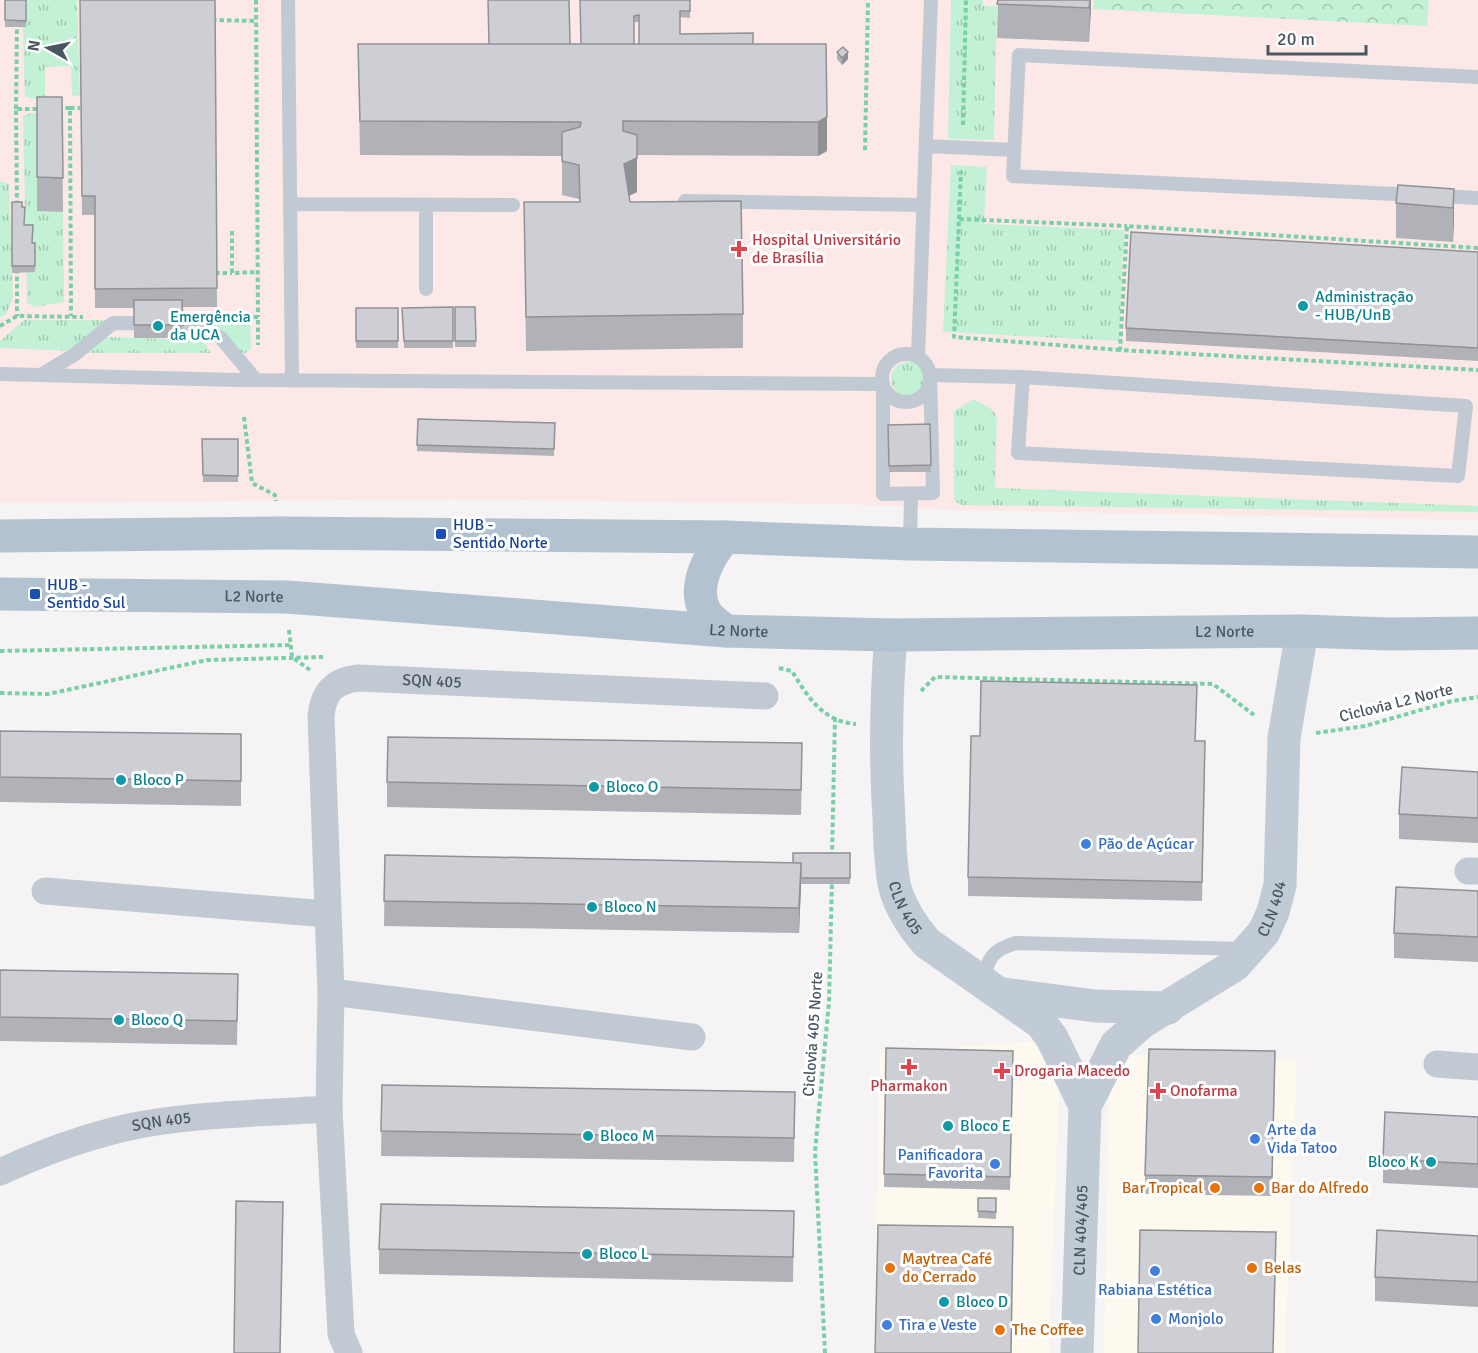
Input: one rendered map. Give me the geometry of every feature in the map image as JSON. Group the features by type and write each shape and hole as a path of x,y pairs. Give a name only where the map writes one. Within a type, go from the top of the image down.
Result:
{"main road":[{"path":"0,536 281,532 725,537 910,544 1478,552"},
{"path":"725,537 705,565 702,600 707,614 726,631"},
{"name":"L2 Norte","path":"0,594 287,597 726,631 891,635 1302,631 1389,634 1478,633"}],"street":[{"name":"CLN 404","path":"1085,1106 1116,1044 1141,1023 1235,964 1264,932 1273,912 1280,885 1284,738 1302,631"},
{"name":"CLN 405","path":"891,635 886,725 890,847 895,888 913,927 927,943 1041,1023 1052,1038 1085,1106"},
{"name":"SQN 405","path":"332,687 343,680 358,678 765,696"},
{"path":"332,687 323,703 321,717 331,992 329,1109 341,1334 349,1353"},
{"path":"45,891 327,914"},
{"path":"988,988 1095,1006 1168,1008"},
{"path":"331,992 692,1037"},
{"path":"1437,1064 1478,1067"},
{"name":"CLN 404/405","path":"1077,1353 1085,1106"},
{"name":"SQN 405","path":"0,1172 38,1155 130,1127 221,1116 329,1109"}],"lane":[{"path":"288,0 292,380"},
{"path":"918,357 930,0"},
{"path":"1478,77 1019,56 1013,176 1478,198"},
{"path":"926,146 1014,150"},
{"path":"685,201 924,205"},
{"path":"291,204 513,205"},
{"path":"426,205 426,289"},
{"path":"44,373 74,355 113,323 197,324 220,337 256,380"},
{"path":"904,354 918,357 924,362 930,375 933,493 884,494 882,376 890,361 904,354"},
{"path":"0,374 44,373 256,380 883,384"},
{"path":"883,384 892,398 908,402 916,400 928,390 930,375"},
{"path":"930,375 1023,377 1466,406 1458,476 1018,453 1023,377"},
{"path":"910,544 911,494"},
{"path":"988,988 988,962 998,949 1016,943 1215,950 1250,949"}],"path":[{"path":"256,0 258,317"},
{"path":"865,150 868,0"},
{"path":"963,135 966,0"},
{"path":"211,20 256,21"},
{"path":"17,22 17,213"},
{"path":"70,108 71,316"},
{"path":"16,109 80,108"},
{"path":"961,169 954,337 1120,350 1478,370"},
{"path":"958,219 1127,226 1478,248"},
{"path":"1120,350 1127,226"},
{"path":"232,231 232,273"},
{"path":"1300,243 1301,236"},
{"path":"0,326 17,316 17,259"},
{"path":"215,273 258,272"},
{"path":"244,417 252,483 275,495"},
{"path":"287,597 292,657 332,687"},
{"path":"0,651 291,645"},
{"path":"886,725 935,676 1214,684 1284,738"},
{"name":"Ciclovia L2 Norte","path":"1284,738 1365,726 1452,701 1478,698"},
{"path":"832,860 835,717"},
{"name":"Ciclovia 405 Norte","path":"825,1353 815,1152 829,1002 832,871"}],"shaded area":[{"name":"Hospital Universitário de Brasília","path":"0,0 1478,0 1478,520 955,510 852,504 456,499 0,503"},
{"path":"1034,1041 1059,1089 1049,1353 873,1353 880,1053"},
{"path":"1130,1055 1297,1059 1285,1353 1104,1353 1109,1091"}],"green space":[{"path":"22,0 77,0 80,95 72,96 71,66 45,67 45,101 25,97"},
{"path":"951,0 983,0 983,6 997,6 994,140 948,139"},
{"path":"1094,0 1429,0 1427,26 1093,9"},
{"path":"32,113 45,114 37,132 37,211 63,212 64,302 35,307 27,303 23,116"},
{"path":"951,165 987,167 984,224 1124,230 1119,341 943,332"},
{"path":"0,181 9,184 13,298 6,314 0,318"},
{"path":"250,312 251,348 246,353 240,354 213,325 190,321 190,313"},
{"path":"24,320 107,320 73,351 0,348 0,341"},
{"path":"103,337 203,340 211,353 84,353"},
{"path":"908,362 920,367 925,379 920,391 908,396 896,391 891,379 896,367"},
{"path":"973,399 990,408 997,416 995,488 1478,506 1478,512 961,505 955,501 954,493 954,411"}],"building":[{"path":"5,0 26,0 26,21 5,20"},
{"path":"80,0 215,0 217,288 95,289 95,196 82,196"},
{"path":"488,0 569,0 570,44 489,44"},
{"path":"580,0 690,0 690,11 680,11 680,34 753,33 753,44 639,44 639,15 634,16 634,44 581,44"},
{"path":"998,0 1090,0 1089,8 997,4"},
{"path":"358,44 826,44 827,117 818,122 623,121 623,131 637,135 637,158 624,164 630,202 741,201 743,314 526,317 524,202 580,202 579,165 562,161 562,132 580,127 581,122 360,121"},
{"path":"843,47 848,52 842,58 837,52"},
{"path":"37,97 62,97 63,178 37,177"},
{"path":"1398,185 1454,189 1453,208 1396,203"},
{"path":"12,202 22,202 22,207 25,207 24,225 33,225 32,243 35,243 35,266 12,266"},
{"name":"Administração - HUB/UnB","path":"1131,232 1478,252 1478,348 1126,328"},
{"path":"134,300 182,300 183,325 134,325"},
{"path":"453,307 453,341 404,341 402,308"},
{"path":"455,307 475,307 476,341 455,341"},
{"path":"356,308 398,308 398,341 356,341"},
{"path":"418,419 555,423 554,449 417,445"},
{"path":"930,424 931,465 889,466 888,425"},
{"path":"202,439 238,439 238,476 203,475"},
{"name":"Pão de Açúcar","path":"981,681 1197,685 1195,741 1205,741 1202,882 968,877 971,736 980,736"},
{"path":"0,731 241,734 241,781 0,777"},
{"path":"388,737 802,743 801,790 387,782"},
{"path":"1402,767 1478,772 1478,818 1399,814"},
{"path":"793,853 850,853 850,878 801,878 801,863 793,863"},
{"path":"385,855 801,863 799,908 384,901"},
{"path":"1396,887 1478,891 1478,937 1394,933"},
{"path":"0,970 238,974 237,1021 0,1017"},
{"name":"Bloco E","path":"886,1048 1013,1051 1010,1177 884,1174"},
{"path":"1149,1049 1275,1051 1272,1177 1145,1175"},
{"path":"382,1085 795,1092 794,1138 381,1131"},
{"path":"1385,1112 1478,1117 1478,1164 1383,1159"},
{"path":"978,1198 996,1198 996,1212 978,1211"},
{"path":"236,1201 283,1202 280,1353 234,1353"},
{"path":"381,1204 794,1211 793,1257 379,1249"},
{"name":"Bloco D","path":"878,1225 1013,1227 1011,1353 875,1353"},
{"path":"1140,1230 1276,1232 1273,1353 1138,1353"},
{"path":"1377,1230 1478,1236 1478,1282 1375,1277"}],"place":[{"name":"Hospital Universitário de Brasília","path":"739,249"},
{"name":"Administração - HUB/UnB","path":"1303,306"},
{"name":"Emergência da UCA","path":"158,326"},
{"name":"HUB - Sentido Norte","path":"441,534"},
{"name":"HUB - Sentido Sul","path":"35,594"},
{"name":"Bloco P","path":"121,780"},
{"name":"Bloco O","path":"594,787"},
{"name":"Pão de Açúcar","path":"1086,844"},
{"name":"Bloco N","path":"592,907"},
{"name":"Bloco Q","path":"119,1020"},
{"name":"Pharmakon","path":"909,1067"},
{"name":"Drogaria Macedo","path":"1002,1071"},
{"name":"Onofarma","path":"1158,1091"},
{"name":"Bloco E","path":"948,1126"},
{"name":"Bloco M","path":"588,1136"},
{"name":"Arte da Vida Tatoo","path":"1255,1139"},
{"name":"Bloco K","path":"1431,1162"},
{"name":"Panificadora Favorita","path":"995,1164"},
{"name":"Bar Tropical","path":"1215,1188"},
{"name":"Bar do Alfredo","path":"1259,1188"},
{"name":"Bloco L","path":"587,1254"},
{"name":"Maytrea Café do Cerrado","path":"890,1268"},
{"name":"Belas","path":"1252,1268"},
{"name":"Rabiana Estética","path":"1155,1271"},
{"name":"Bloco D","path":"944,1302"},
{"name":"Monjolo","path":"1156,1319"},
{"name":"Tira e Veste","path":"887,1325"},
{"name":"The Coffee","path":"1000,1330"}]}
